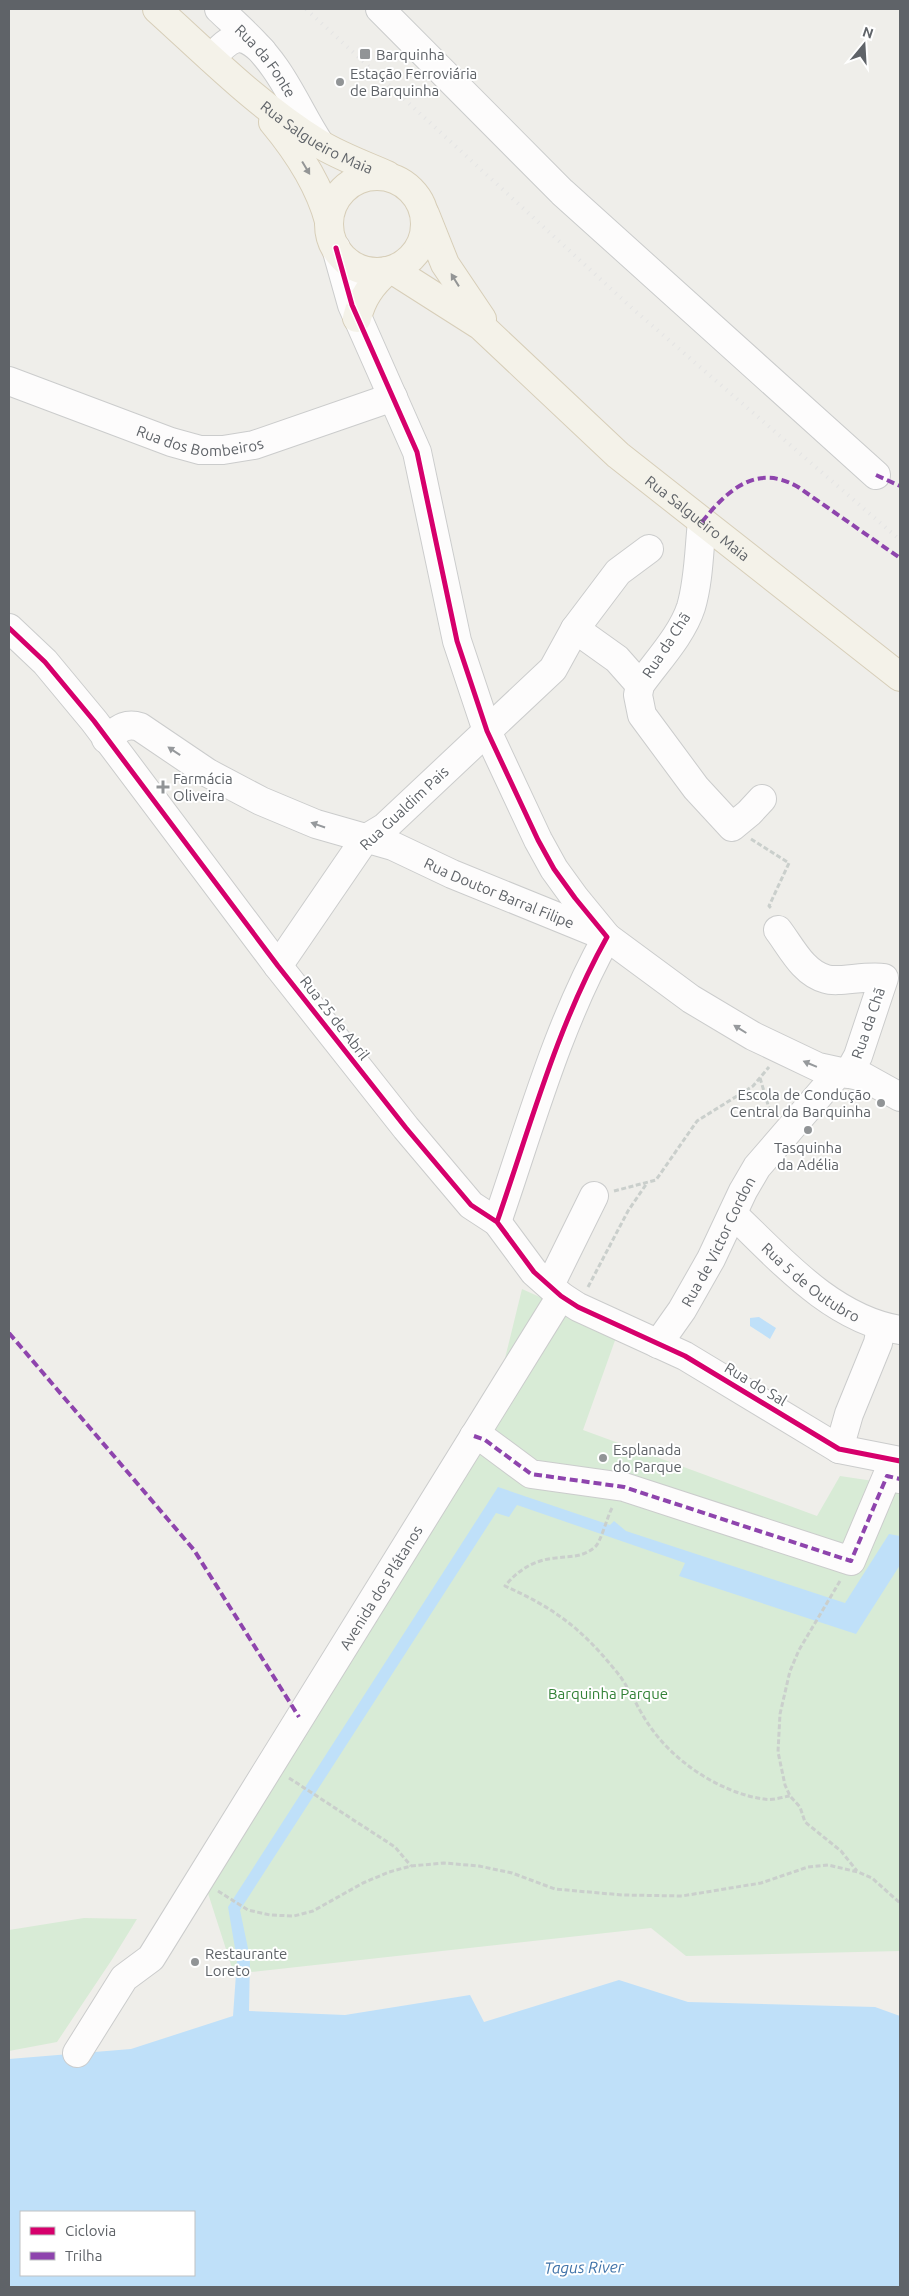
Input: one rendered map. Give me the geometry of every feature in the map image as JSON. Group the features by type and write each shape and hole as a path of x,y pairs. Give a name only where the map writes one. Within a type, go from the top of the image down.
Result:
{"main road":[{"name":"Rua Salgueiro Maia","path":"157,9 220,49 245,88 298,155 320,194 329,222"},
{"name":"Rua Salgueiro Maia","path":"245,88 284,120 320,144 395,178"},
{"path":"370,176 395,178 416,194 425,212 424,237 416,251 403,265 390,270 376,272 361,269 346,261 331,239 329,222 334,203 351,182 370,176"},
{"name":"Rua Salgueiro Maia","path":"425,212 445,264 476,311 505,348"},
{"name":"Rua Salgueiro Maia","path":"390,270 462,312 505,348 556,399 618,456 900,677"},
{"path":"357,318 360,306 367,292 390,270"}],"street":[{"path":"380,9 562,192 876,475"},
{"path":"220,10 228,29 220,49"},
{"name":"Rua da Fonte","path":"220,10 240,27 264,54 284,83 320,144"},
{"path":"220,49 238,38 248,41 264,54"},
{"path":"336,248 357,318 417,452 457,641 487,731 538,840 554,869 574,898 607,937 589,970 570,1016 546,1079 497,1222"},
{"name":"Rua dos Bombeiros","path":"9,381 171,442 200,450 222,450 254,445 393,396"},
{"name":"Rua da Chã","path":"702,522 696,581 690,607 677,634 640,685 638,695 642,715 696,788 747,813"},
{"name":"Rua Gualdim Pais","path":"278,966 365,839 385,827 553,669 575,629 618,572 649,549"},
{"name":"Rua 25 de Abril","path":"9,628 45,662 106,739 278,966 406,1128 471,1205 497,1222 534,1272 563,1296"},
{"path":"575,629 617,660 640,685"},
{"name":"Rua Doutor Barral Filipe","path":"106,739 124,725 130,724 140,727 208,773 261,801 316,824 393,846 452,874 580,928 607,937 691,998 753,1036 783,1052 818,1067 864,1077 900,1097"},
{"name":"Rua da Chã","path":"778,930 806,969 826,980 873,976 884,978 858,1056 843,1073"},
{"name":"Rua de Victor Cordon","path":"658,1344 682,1310 757,1167 843,1073"},
{"name":"Avenida dos Plátanos","path":"77,2053 124,1978 151,1958 198,1879 563,1296 594,1196"},
{"name":"Rua 5 de Outubro","path":"733,1214 807,1284 848,1311 891,1329"},
{"name":"Rua do Sal","path":"563,1296 658,1344 766,1404 839,1449"},
{"path":"891,1329 878,1343 849,1414 839,1449 900,1461"},
{"path":"474,1436 485,1440 531,1474 624,1487 851,1561 887,1476 900,1479"}],"path":[{"path":"747,813 790,863 769,906 782,924 778,930"},
{"path":"594,1196 656,1180 681,1147 697,1121 753,1086 760,1078 779,1142"},
{"path":"563,1296 648,1183"},
{"path":"606,1520 597,1546 578,1557 553,1558 534,1563 516,1572 505,1586 540,1602 565,1619 590,1642 617,1672 649,1726 667,1748 690,1767 710,1780 765,1800 790,1796"},
{"path":"835,1593 796,1657 780,1714 778,1752 780,1767 790,1796 800,1807 805,1822 841,1852 858,1872"},
{"path":"302,1787 395,1847 411,1866"},
{"path":"230,1899 248,1910 270,1915 294,1916 313,1911 381,1875 411,1866 444,1863 479,1866 512,1873 555,1889 622,1895 682,1896 761,1883 808,1867 828,1865 858,1872 872,1878 900,1903"}],"green space":[{"name":"Barquinha Parque","path":"522,1289 618,1332 583,1430 817,1516 840,1476 900,1485 900,1951 686,1956 651,1928 234,1974 205,1884 485,1440"},
{"path":"84,1918 137,1919 57,2042 9,2051 9,1930"}],"water":[{"path":"759,1317 776,1328 770,1339 750,1326 750,1318"},
{"name":"Tagus River","path":"498,1487 610,1525 614,1521 626,1531 845,1603 889,1534 900,1536 900,1565 856,1634 679,1576 685,1563 517,1505 509,1517 496,1513 240,1910 250,1958 249,2011 345,2015 470,1995 484,2022 619,1980 688,2002 875,2007 900,2016 900,2287 9,2287 9,2059 131,2049 233,2016 237,1960 228,1907"}],"railway":[{"path":"306,9 633,309 900,540"}],"marked path":[{"path":"876,475 900,486"},
{"path":"702,522 722,500 744,483 756,479 783,480 798,487 900,558"},
{"path":"9,1333 194,1550 299,1717"},
{"path":"474,1436 485,1440 531,1474 624,1487 851,1561 887,1476 900,1479"}],"cycle path":[{"path":"336,248 352,305 417,452 457,641 487,731 538,840 554,869 607,937 589,971 559,1041 497,1222"},
{"path":"9,628 45,662 94,721 278,966 406,1128 471,1205 497,1222 534,1272 561,1296 578,1307 685,1356 839,1449 900,1461"}],"place":[{"name":"Barquinha","path":"365,54"},
{"name":"Estação Ferroviária de Barquinha","path":"340,82"},
{"name":"Farmácia Oliveira","path":"163,787"},
{"name":"Escola de Condução Central da Barquinha","path":"881,1103"},
{"name":"Tasquinha da Adélia","path":"808,1130"},
{"name":"Esplanada do Parque","path":"603,1458"},
{"name":"Restaurante Loreto","path":"195,1962"}]}
